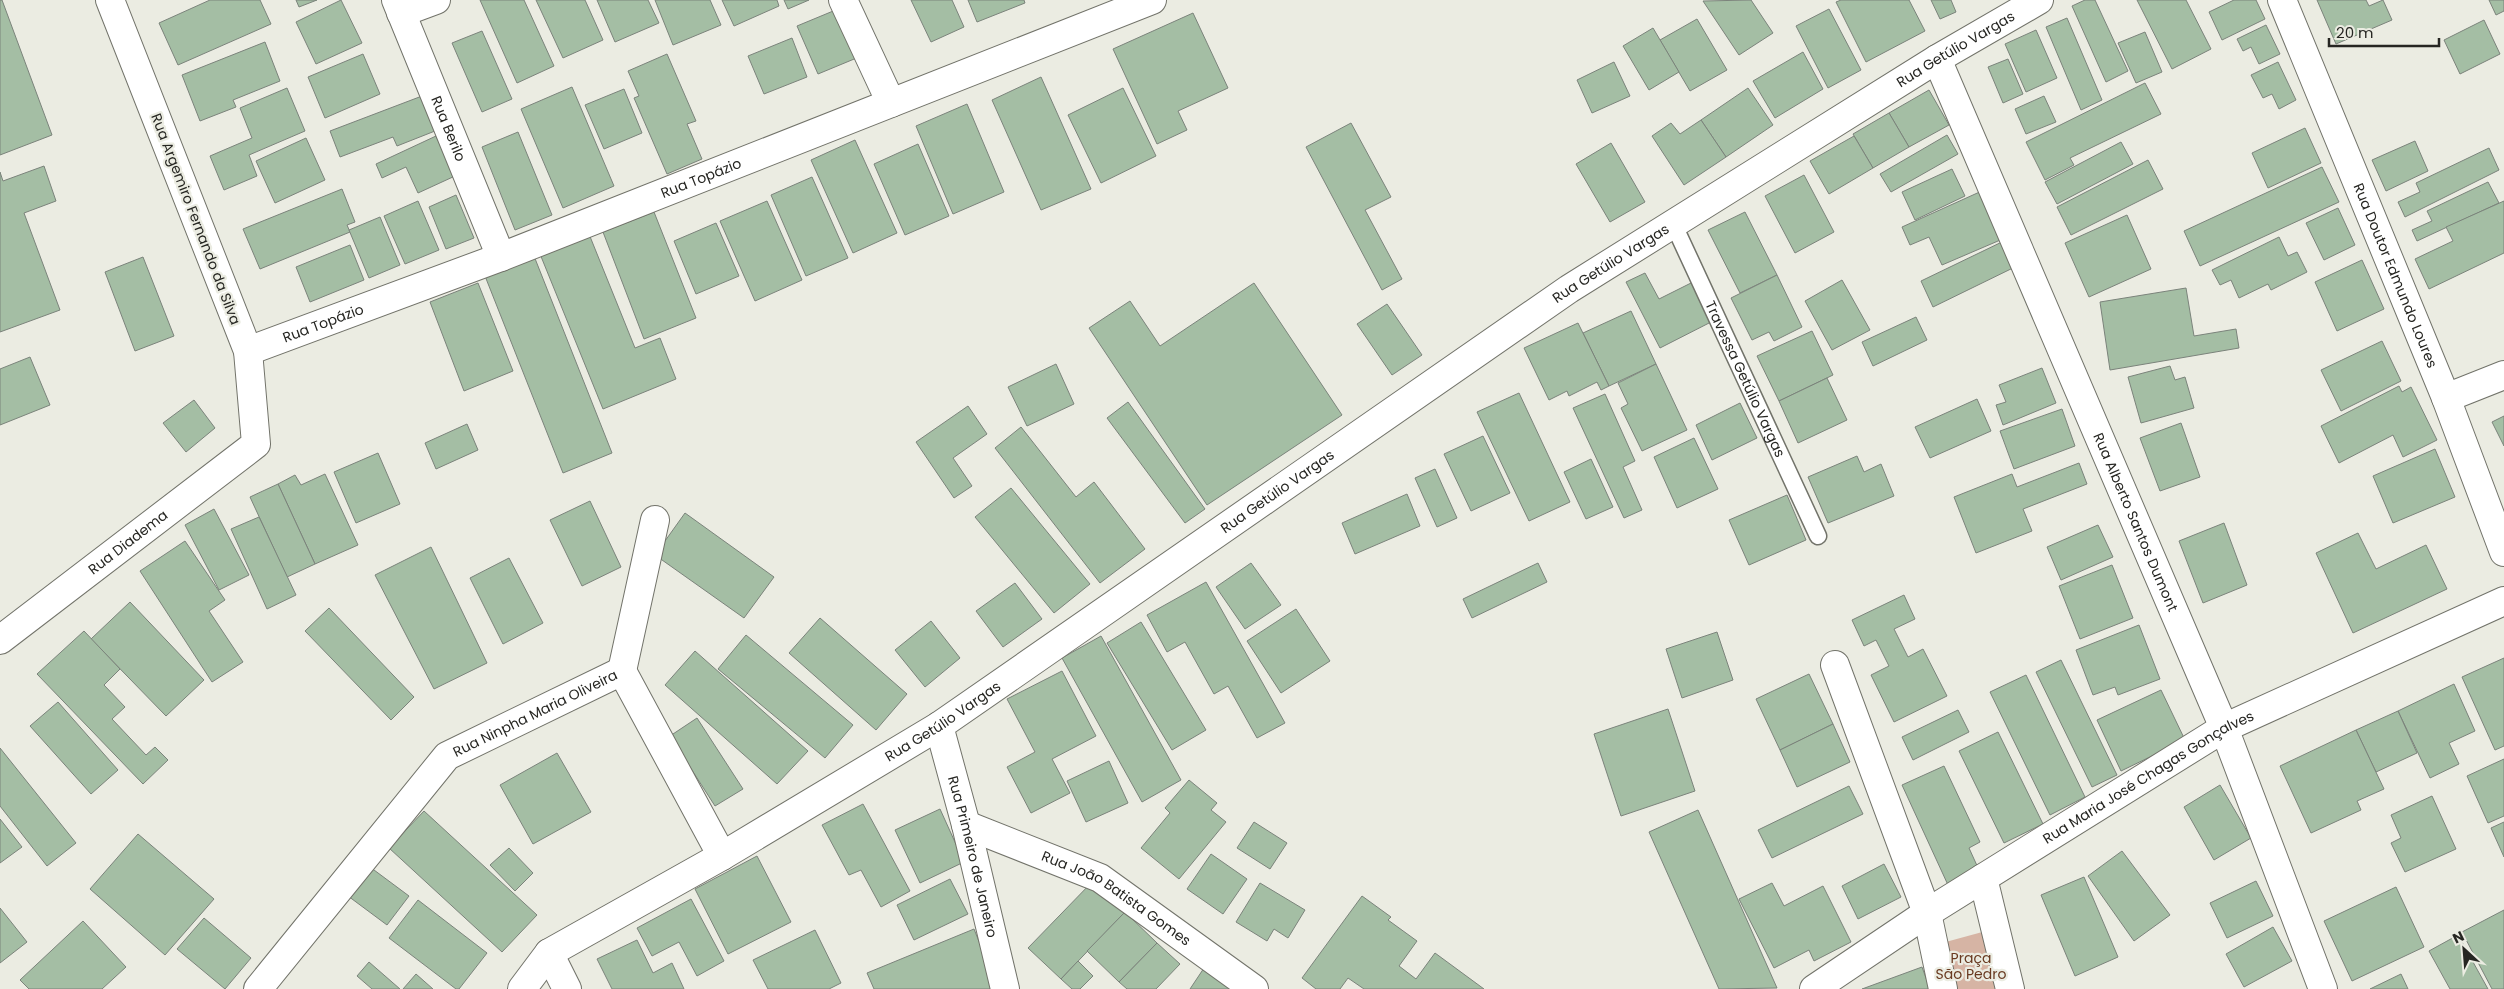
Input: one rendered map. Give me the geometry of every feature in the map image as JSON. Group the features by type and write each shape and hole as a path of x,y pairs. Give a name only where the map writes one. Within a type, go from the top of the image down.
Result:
{"street":[{"name":"Rua Argemiro Fernando da Silva","path":"110,0 248,351 256,444"},
{"path":"399,6 436,0"},
{"path":"843,0 891,103"},
{"name":"Rua Topázio","path":"248,351 501,256 1152,0"},
{"name":"Rua Getúlio Vargas","path":"522,989 549,953 722,856 939,726 1569,289 1937,59 2039,0"},
{"name":"Rua Doutor Edmundo Loures","path":"2282,0 2446,398 2504,552"},
{"name":"Rua Berilo","path":"399,6 501,256"},
{"name":"Rua Alberto Santos Dumont","path":"1937,59 2224,728 2323,989"},
{"path":"2446,398 2504,376"},
{"name":"Rua Diadema","path":"0,640 256,444"},
{"path":"622,671 655,520"},
{"name":"Rua Maria José Chagas Gonçalves","path":"1814,989 1927,913 2224,728 2504,602"},
{"path":"1835,665 1927,913 1943,989"},
{"name":"Rua Ninpha Maria Oliveira","path":"258,989 447,756 622,671 722,856"},
{"name":"Rua Primeiro de Janeiro","path":"939,726 966,826 1005,989"},
{"name":"Rua João Batista Gomes","path":"966,826 1100,878 1254,989"},
{"path":"1982,878 2010,989"},
{"path":"549,953 567,989"}],"lane":[{"name":"Travessa Getúlio Vargas","path":"1673,223 1818,536"}],"green space":[{"name":"Praça São Pedro","path":"1986,931 2000,989 1952,989 1942,943"}],"building":[{"path":"0,0 2,0 52,135 0,155"},
{"path":"210,0 260,0 271,24 178,65 159,23"},
{"path":"296,0 317,0 299,7"},
{"path":"341,0 362,43 316,64 296,22"},
{"path":"480,0 524,0 554,66 517,83"},
{"path":"536,0 585,0 603,40 563,58"},
{"path":"597,0 648,0 659,23 615,42"},
{"path":"655,0 710,0 721,25 673,45"},
{"path":"722,0 777,0 779,6 734,26"},
{"path":"784,0 809,0 788,9"},
{"path":"911,0 952,0 964,27 931,42"},
{"path":"968,0 1024,0 1025,3 977,22"},
{"path":"1751,0 1773,33 1739,55 1703,1"},
{"path":"1841,0 1909,0 1925,31 1866,62 1836,2"},
{"path":"1931,0 1951,0 1956,12 1940,19"},
{"path":"2085,0 2095,0 2128,71 2106,82 2072,6"},
{"path":"2137,0 2186,0 2211,49 2172,69"},
{"path":"2234,0 2256,0 2265,19 2222,40 2209,12"},
{"path":"2317,0 2366,0 2369,6 2383,0 2392,20 2336,44"},
{"path":"2489,0 2504,0 2504,11 2496,15"},
{"path":"838,9 859,57 818,74 797,26"},
{"path":"1829,9 1861,70 1828,88 1796,26"},
{"path":"1193,13 1228,88 1178,111 1187,130 1157,144 1113,49"},
{"path":"2067,18 2102,100 2081,110 2046,27"},
{"path":"1697,19 1727,70 1690,91 1660,40"},
{"path":"2484,20 2500,54 2460,74 2444,40"},
{"path":"2266,25 2280,54 2259,64 2251,47 2243,51 2237,39"},
{"path":"1653,28 1679,72 1649,90 1623,46"},
{"path":"2036,30 2057,78 2026,92 2005,44"},
{"path":"482,31 512,99 482,112 452,43"},
{"path":"2145,32 2162,72 2136,83 2118,43"},
{"path":"792,38 807,77 764,94 748,56"},
{"path":"265,42 280,81 233,100 236,107 200,121 182,75"},
{"path":"1803,52 1823,89 1775,118 1753,81"},
{"path":"363,54 380,94 325,118 308,77"},
{"path":"667,54 696,121 687,124 702,159 667,174 634,98 639,96 628,71"},
{"path":"2008,59 2023,94 2003,103 1988,67"},
{"path":"1614,62 1630,96 1592,113 1577,80"},
{"path":"2278,62 2296,100 2279,109 2272,94 2263,98 2251,75"},
{"path":"1041,77 1091,189 1041,210 992,100"},
{"path":"2145,83 2161,114 2070,158 2074,165 2045,180 2026,142"},
{"path":"572,87 614,186 563,208 521,109"},
{"path":"287,88 305,131 249,155 257,176 224,190 210,156 252,138 240,108"},
{"path":"1123,88 1156,156 1101,183 1068,115"},
{"path":"1748,88 1773,125 1726,157 1701,120"},
{"path":"624,89 642,133 604,149 585,105"},
{"path":"1929,90 1949,125 1909,147 1889,113"},
{"path":"422,96 435,131 397,146 393,137 340,157 330,131"},
{"path":"2044,96 2056,122 2026,134 2015,109"},
{"path":"967,104 1004,192 953,214 916,126"},
{"path":"1889,113 1909,147 1873,168 1853,134"},
{"path":"1701,120 1726,157 1684,185 1652,136 1671,123 1680,134"},
{"path":"1351,123 1391,197 1365,210 1402,279 1382,290 1306,147"},
{"path":"2305,128 2321,163 2268,188 2252,153"},
{"path":"518,132 552,215 515,230 482,147"},
{"path":"1947,135 1958,154 1891,192 1880,174"},
{"path":"436,136 455,176 418,193 406,167 382,178 376,164"},
{"path":"1854,136 1873,168 1829,194 1810,161"},
{"path":"306,138 325,180 275,203 256,161"},
{"path":"855,140 897,233 853,253 811,160"},
{"path":"2415,141 2428,171 2386,191 2372,160"},
{"path":"2121,142 2133,164 2057,204 2045,182"},
{"path":"1611,143 1645,202 1610,222 1576,164"},
{"path":"918,144 949,216 905,235 874,164"},
{"path":"2489,148 2499,170 2405,217 2398,202 2420,192 2416,183"},
{"path":"2148,160 2163,189 2071,235 2057,207"},
{"path":"44,166 56,201 24,213 60,310 0,332 0,172 3,181"},
{"path":"2322,167 2339,202 2200,266 2184,231"},
{"path":"1952,169 1965,196 1915,220 1902,192"},
{"path":"1804,175 1834,232 1795,253 1765,196"},
{"path":"812,177 848,258 806,276 771,195"},
{"path":"2488,182 2499,203 2417,241 2412,230 2432,221 2427,211"},
{"path":"342,189 355,222 347,225 350,232 260,269 243,229"},
{"path":"1984,190 2005,238 1942,265 1929,237 1910,245 1902,227"},
{"path":"456,195 474,238 446,249 429,207"},
{"path":"418,201 439,250 405,264 384,216"},
{"path":"767,201 802,280 755,301 720,221"},
{"path":"2504,201 2504,253 2429,289 2415,259 2453,241 2446,227"},
{"path":"2338,208 2355,245 2324,260 2306,223"},
{"path":"654,212 696,318 644,339 603,232"},
{"path":"1745,212 1777,275 1740,293 1708,230"},
{"path":"2127,215 2151,269 2089,297 2065,243"},
{"path":"380,217 400,265 369,278 349,230"},
{"path":"716,223 739,276 696,294 674,241"},
{"path":"589,234 635,348 660,338 676,379 603,409 540,254"},
{"path":"2279,237 2288,256 2297,252 2307,272 2271,290 2268,284 2239,298 2231,280 2220,285 2212,270"},
{"path":"2006,240 2019,265 1933,307 1921,281"},
{"path":"350,245 364,280 310,302 296,267"},
{"path":"534,256 612,453 563,473 485,276"},
{"path":"143,257 174,336 135,351 105,272"},
{"path":"2362,260 2384,309 2337,331 2315,282"},
{"path":"1645,273 1659,299 1693,282 1713,321 1660,348 1626,282"},
{"path":"1777,275 1802,327 1774,341 1769,332 1752,340 1731,298"},
{"path":"1842,280 1870,330 1832,350 1805,301"},
{"path":"478,283 513,371 464,391 430,302"},
{"path":"1254,283 1342,415 1207,505 1089,328 1130,301 1160,346"},
{"path":"2186,288 2194,336 2236,329 2239,348 2110,370 2100,302"},
{"path":"1387,304 1422,355 1392,375 1357,324"},
{"path":"1631,311 1656,364 1609,386 1583,333"},
{"path":"1916,317 1927,340 1873,366 1862,342"},
{"path":"1578,323 1609,386 1601,390 1597,382 1569,396 1567,391 1549,400 1524,348"},
{"path":"1812,331 1833,375 1779,401 1757,356"},
{"path":"2382,341 2401,381 2341,411 2321,370"},
{"path":"30,357 50,405 0,425 0,369"},
{"path":"1056,364 1074,404 1027,426 1008,387"},
{"path":"1656,364 1687,430 1642,451 1621,408 1628,404 1618,383"},
{"path":"2170,366 2175,380 2185,377 2194,408 2141,423 2128,377"},
{"path":"2042,368 2056,403 2003,425 1996,405 2006,402 1999,385"},
{"path":"1827,378 1847,420 1798,443 1779,401"},
{"path":"2399,386 2402,392 2411,387 2437,440 2403,457 2393,435 2339,463 2321,426"},
{"path":"1519,393 1570,502 1529,521 1477,412"},
{"path":"1605,394 1635,461 1623,467 1642,510 1624,518 1573,408"},
{"path":"1977,399 1991,431 1930,458 1915,427"},
{"path":"194,400 215,428 186,452 163,423"},
{"path":"1128,402 1205,509 1185,523 1107,418"},
{"path":"1740,403 1757,438 1712,460 1696,425"},
{"path":"968,406 987,434 953,458 972,486 954,498 916,442"},
{"path":"2062,409 2075,446 2014,469 2000,431"},
{"path":"2504,416 2504,446 2492,422"},
{"path":"2181,423 2200,477 2160,491 2140,438"},
{"path":"467,424 478,450 436,469 425,443"},
{"path":"1021,427 1076,497 1094,482 1145,549 1100,583 995,448"},
{"path":"1483,436 1510,493 1471,511 1444,454"},
{"path":"1694,438 1718,489 1677,508 1654,457"},
{"path":"2435,449 2455,497 2393,523 2373,476"},
{"path":"378,453 400,504 356,523 334,472"},
{"path":"1857,456 1864,472 1881,464 1894,496 1828,523 1808,477"},
{"path":"1591,459 1613,507 1586,519 1564,472"},
{"path":"2079,463 2087,484 2023,509 2032,531 1976,553 1954,497 2012,474 2017,487"},
{"path":"1435,469 1457,518 1437,527 1415,478"},
{"path":"325,474 358,545 315,564 278,484 295,475 301,485"},
{"path":"278,484 315,564 287,577 250,497"},
{"path":"1011,488 1090,584 1054,613 975,517"},
{"path":"1407,494 1420,526 1355,554 1342,523"},
{"path":"1787,495 1806,540 1749,565 1729,520"},
{"path":"590,501 621,567 582,586 550,520"},
{"path":"214,509 249,575 219,590 185,525"},
{"path":"685,513 774,577 744,618 655,555"},
{"path":"259,517 296,595 267,609 231,529"},
{"path":"2224,523 2247,585 2203,603 2179,541"},
{"path":"2098,525 2113,557 2061,580 2047,547"},
{"path":"2358,533 2376,569 2426,545 2447,589 2353,633 2316,553"},
{"path":"185,541 225,600 209,611 243,662 212,682 140,571"},
{"path":"431,547 487,663 434,689 375,575"},
{"path":"509,558 543,623 503,644 470,578"},
{"path":"1251,563 1281,605 1245,629 1216,587"},
{"path":"1538,563 1547,582 1472,618 1463,599"},
{"path":"2112,565 2133,618 2080,639 2059,586"},
{"path":"1206,582 1285,723 1257,738 1228,686 1214,694 1185,642 1167,652 1147,615"},
{"path":"1015,583 1042,619 1003,647 976,611"},
{"path":"1904,595 1915,619 1894,629 1908,657 1923,649 1947,696 1894,722 1871,675 1889,666 1876,640 1864,646 1852,620"},
{"path":"130,602 204,680 166,716 91,639"},
{"path":"329,608 414,697 391,720 305,631"},
{"path":"1296,609 1330,661 1281,693 1247,641"},
{"path":"820,618 907,694 876,730 789,653"},
{"path":"931,621 960,658 925,687 895,650"},
{"path":"1141,622 1206,730 1172,750 1107,643"},
{"path":"2139,625 2160,679 2118,695 2115,687 2093,695 2076,650"},
{"path":"84,631 120,669 104,685 125,707 112,719 146,755 155,747 168,760 143,784 37,674"},
{"path":"1717,632 1733,680 1682,698 1666,649"},
{"path":"746,635 853,725 825,758 718,669"},
{"path":"1101,636 1181,780 1142,802 1062,658"},
{"path":"695,651 808,751 777,784 665,685"},
{"path":"2504,658 2504,746 2495,750 2462,677"},
{"path":"2061,660 2117,775 2092,787 2036,672"},
{"path":"1062,671 1096,736 1052,759 1070,793 1031,813 1007,767 1035,752 1007,699"},
{"path":"1809,674 1833,724 1780,750 1756,699"},
{"path":"2026,675 2085,797 2050,815 1990,692"},
{"path":"2454,684 2475,731 2449,743 2459,764 2430,778 2398,711"},
{"path":"2161,690 2185,740 2121,771 2097,720"},
{"path":"58,702 118,770 91,794 30,726"},
{"path":"1668,709 1695,791 1621,816 1594,734"},
{"path":"1958,710 1969,732 1913,760 1902,737"},
{"path":"2398,711 2417,753 2376,772 2356,730"},
{"path":"697,718 743,789 715,806 670,736"},
{"path":"1833,724 1850,762 1797,787 1780,750"},
{"path":"2356,730 2384,789 2357,801 2361,810 2311,833 2280,766"},
{"path":"1998,732 2043,824 2004,843 1959,751"},
{"path":"0,748 76,843 47,866 0,806"},
{"path":"557,753 591,812 533,844 500,785"},
{"path":"2504,759 2504,816 2488,823 2467,776"},
{"path":"1109,761 1128,803 1086,822 1067,781"},
{"path":"1944,766 1980,842 1969,848 1979,870 1948,885 1902,785"},
{"path":"1189,780 1217,803 1211,810 1226,822 1179,879 1141,848 1170,813 1165,808"},
{"path":"2220,785 2251,838 2214,860 2184,807"},
{"path":"1849,786 1863,814 1772,858 1758,830"},
{"path":"2432,796 2456,849 2405,872 2391,843 2401,838 2391,815"},
{"path":"863,804 910,891 881,907 861,870 849,875 822,825"},
{"path":"940,809 964,862 920,883 895,830"},
{"path":"1698,810 1777,988 1719,989 1649,832"},
{"path":"424,811 537,915 502,952 389,848"},
{"path":"0,819 22,847 0,863"},
{"path":"1254,822 1287,843 1270,869 1237,848"},
{"path":"2504,822 2504,857 2491,828"},
{"path":"138,834 214,899 165,955 90,889"},
{"path":"509,848 533,873 515,891 490,865"},
{"path":"2122,851 2170,915 2134,941 2088,876"},
{"path":"1211,854 1247,879 1223,914 1187,889"},
{"path":"757,856 791,922 728,954 695,889"},
{"path":"1884,864 1901,897 1858,919 1842,886"},
{"path":"370,867 409,896 387,925 348,896"},
{"path":"2084,877 2118,957 2075,976 2041,895"},
{"path":"950,879 968,914 914,940 897,905"},
{"path":"1093,881 1125,912 1061,979 1028,948"},
{"path":"2256,881 2273,916 2227,938 2210,903"},
{"path":"1260,883 1305,910 1288,938 1274,929 1267,941 1236,922"},
{"path":"1772,883 1784,906 1823,886 1851,942 1814,961 1809,950 1774,968 1739,899"},
{"path":"2396,887 2424,947 2352,981 2324,921"},
{"path":"1362,896 1391,917 1388,920 1417,941 1399,966 1416,979 1435,953 1484,989 1364,989 1348,978 1340,989 1316,989 1302,978"},
{"path":"691,899 724,961 697,976 679,942 652,956 637,928"},
{"path":"418,900 487,953 459,989 456,989 389,938"},
{"path":"0,908 27,942 0,963"},
{"path":"2504,910 2504,989 2492,989 2462,932"},
{"path":"1125,912 1157,943 1119,982 1087,951"},
{"path":"204,918 251,958 225,989 177,949"},
{"path":"83,921 126,967 102,989 29,989 20,980"},
{"path":"2273,927 2292,961 2244,987 2226,954"},
{"path":"974,929 998,989 874,989 867,973"},
{"path":"815,930 841,983 829,989 768,989 753,960"},
{"path":"2458,935 2488,989 2450,989 2429,951"},
{"path":"637,940 653,973 672,963 684,989 612,989 597,959"},
{"path":"1157,943 1180,964 1156,989 1127,989 1119,982"},
{"path":"1078,961 1093,976 1080,989 1072,989 1061,979"},
{"path":"369,962 400,989 372,989 357,976"},
{"path":"1922,967 1930,989 1862,989"},
{"path":"1204,968 1232,986 1230,989 1190,989"},
{"path":"416,974 433,989 403,989"},
{"path":"2401,974 2408,989 2370,989"}]}
